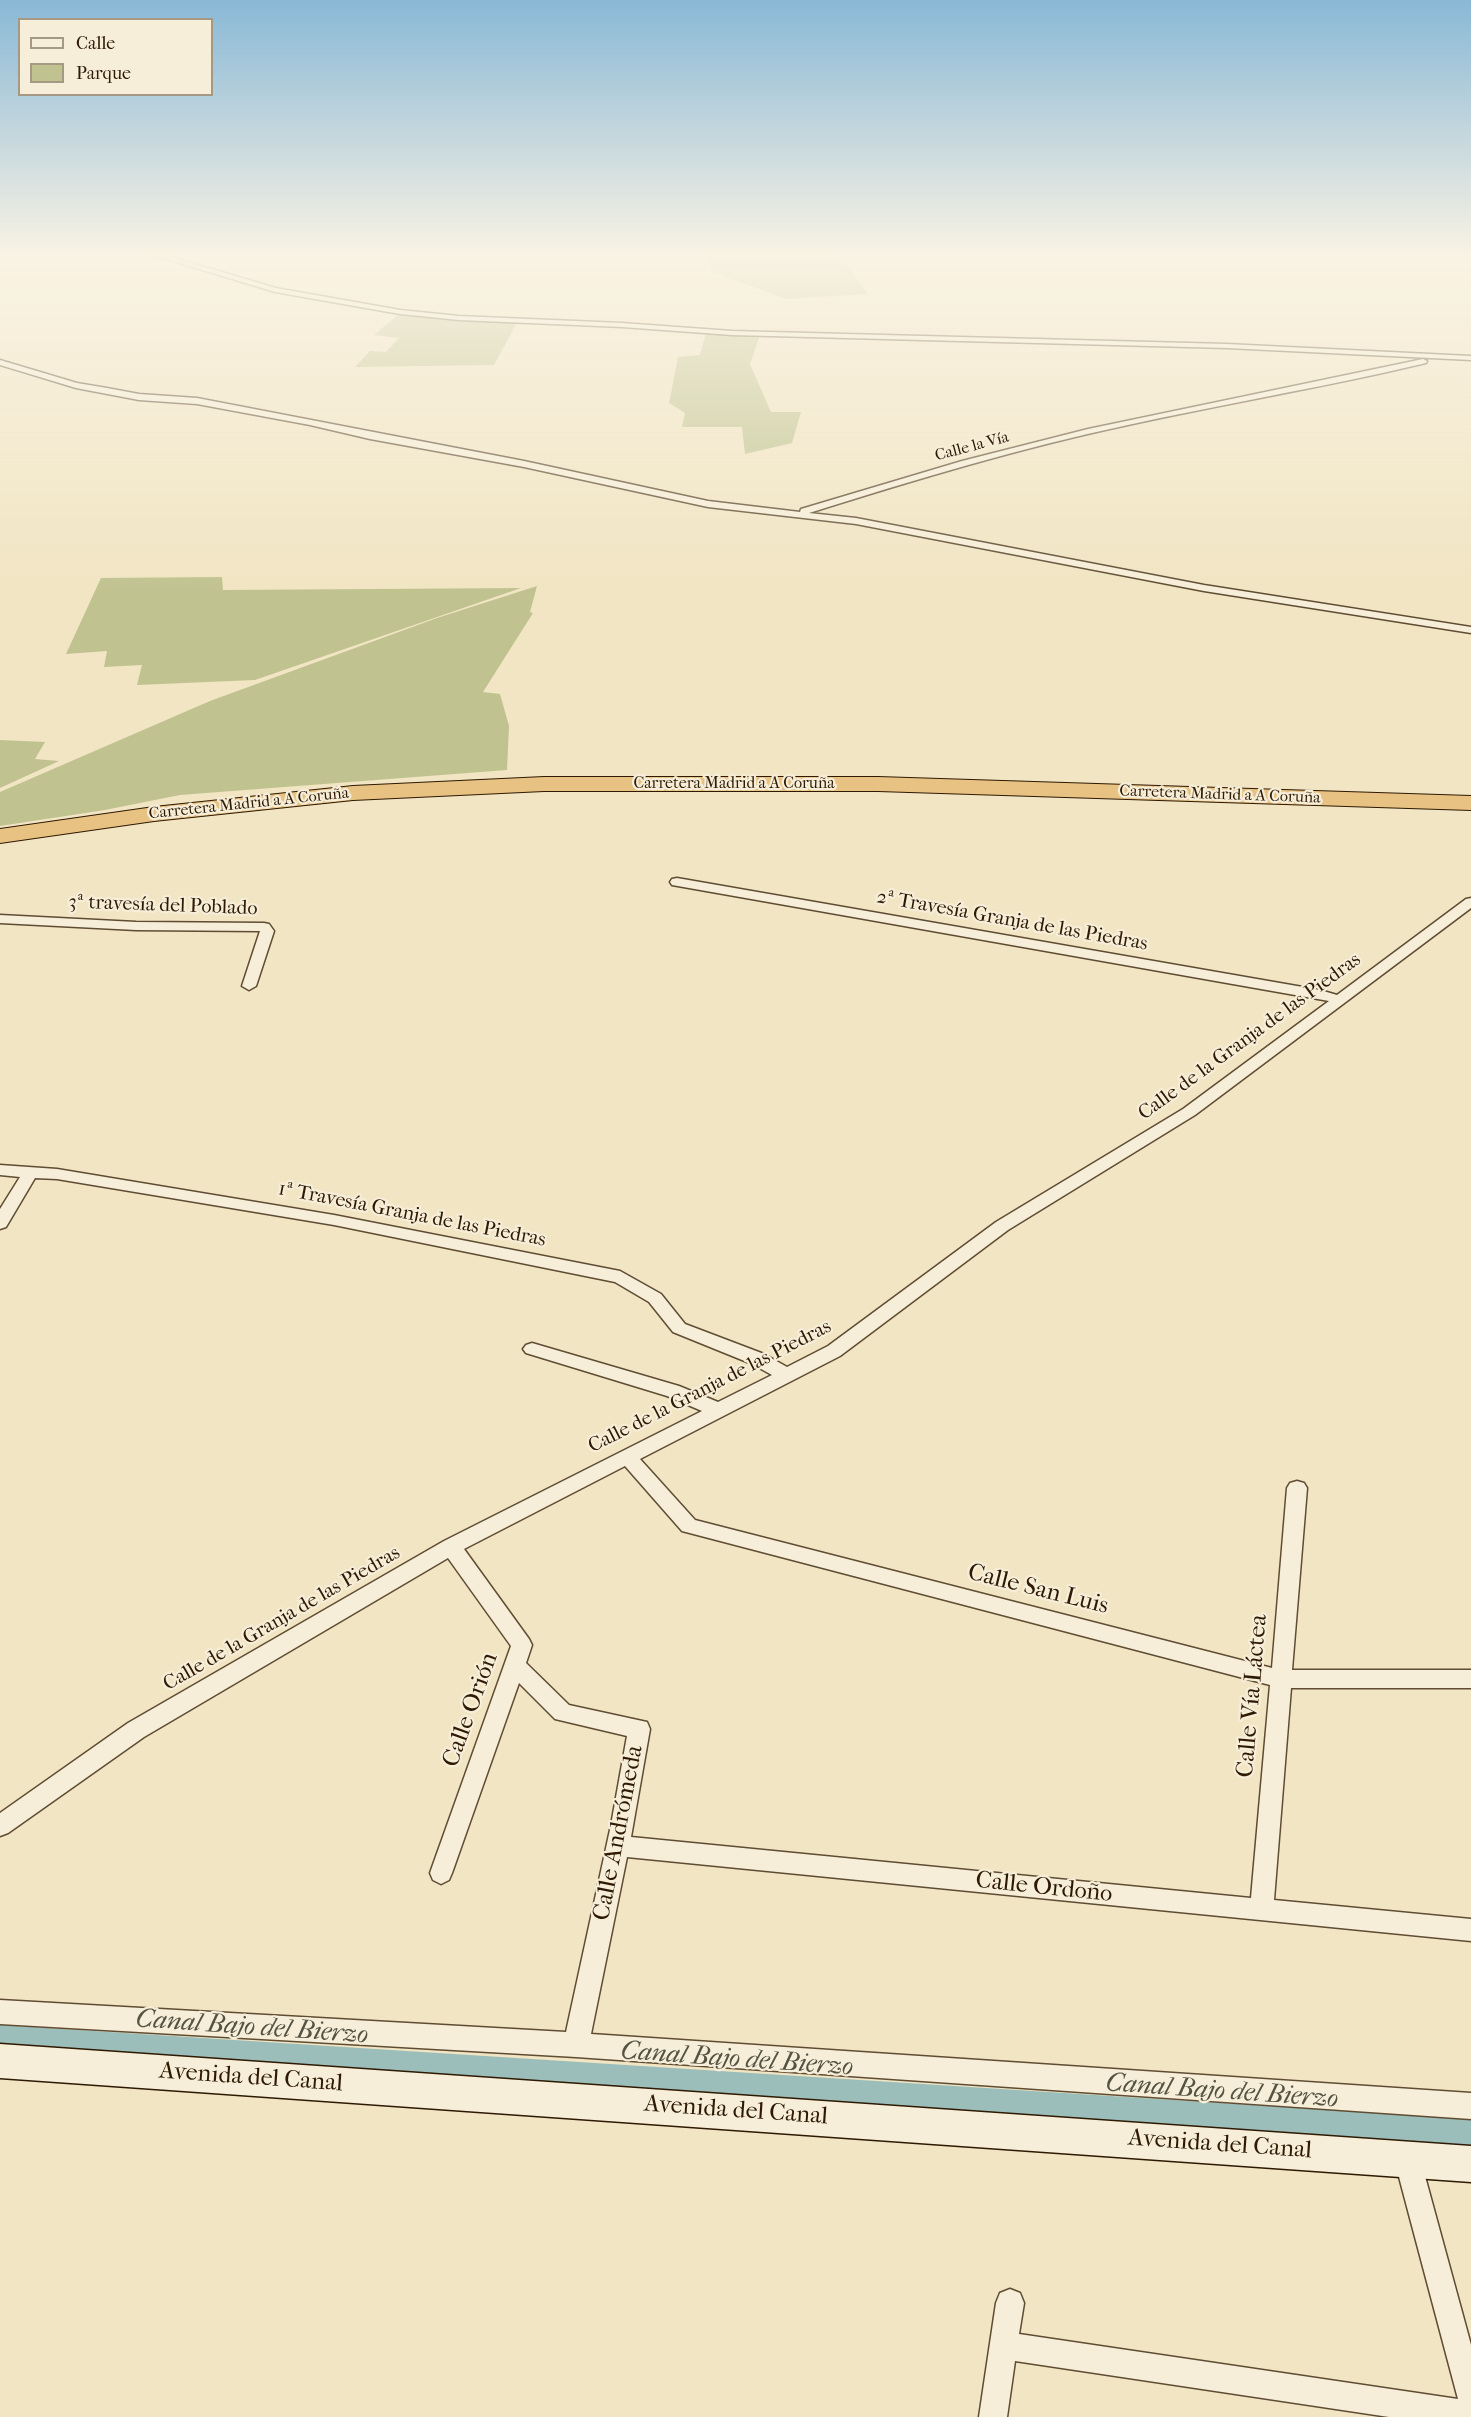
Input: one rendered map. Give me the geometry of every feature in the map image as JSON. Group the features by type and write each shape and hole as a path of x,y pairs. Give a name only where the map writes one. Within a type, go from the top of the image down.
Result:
{"highway":[{"name":"Carretera Madrid a A Coruña","path":"0,836 154,814 353,793 544,784 878,784 1471,803"}],"street":[{"path":"16,367 76,385 139,397 196,401 310,422 370,436 524,464 708,504 856,521 1204,588 1471,630"},
{"name":"Calle la Vía","path":"798,513 906,480 1040,444 1127,423 1323,385 1400,367"},
{"name":"2ª Travesía Granja de las Piedras","path":"676,882 1296,990 1340,1000"},
{"name":"Calle de la Granja de las Piedras","path":"0,1826 136,1730 451,1547 834,1351 1002,1226 1189,1112 1471,902"},
{"name":"3ª travesía del Poblado","path":"0,919 136,926 264,927 267,931 249,986"},
{"name":"1ª Travesía Granja de las Piedras","path":"0,1170 57,1174 334,1220 620,1277 655,1298 679,1328 758,1359 786,1375"},
{"path":"0,1223 30,1173"},
{"path":"532,1349 673,1391 718,1410"},
{"name":"Calle San Luis","path":"627,1456 689,1526 1280,1678 1471,1679"},
{"name":"Calle Vía Láctea","path":"1262,1909 1297,1488"},
{"name":"Calle Orión","path":"441,1873 522,1645 451,1547"},
{"name":"Calle Andrómeda","path":"515,1665 563,1713 639,1729 618,1846 576,2045"},
{"name":"Calle Ordoño","path":"618,1846 1471,1930"},
{"path":"0,2012 576,2045 1471,2106"},
{"name":"Avenida del Canal","path":"0,2061 1471,2164"},
{"path":"1407,2158 1471,2397"},
{"path":"993,2417 1010,2303"},
{"path":"1004,2346 1471,2415"}],"green space":[{"path":"676,367 751,367 771,412 801,412 792,443 745,454 742,427 682,427 685,413 669,403"},
{"path":"222,577 223,590 521,588 255,680 137,685 142,665 104,667 107,651 66,654 101,578"},
{"path":"537,586 530,612 533,613 483,692 500,694 509,726 507,770 180,795 105,810 0,826 0,792 210,701 437,618"},
{"path":"0,740 45,742 35,759 59,761 0,788"}],"waterway":[{"name":"Canal Bajo del Bierzo","path":"0,2038 1471,2133"}]}
